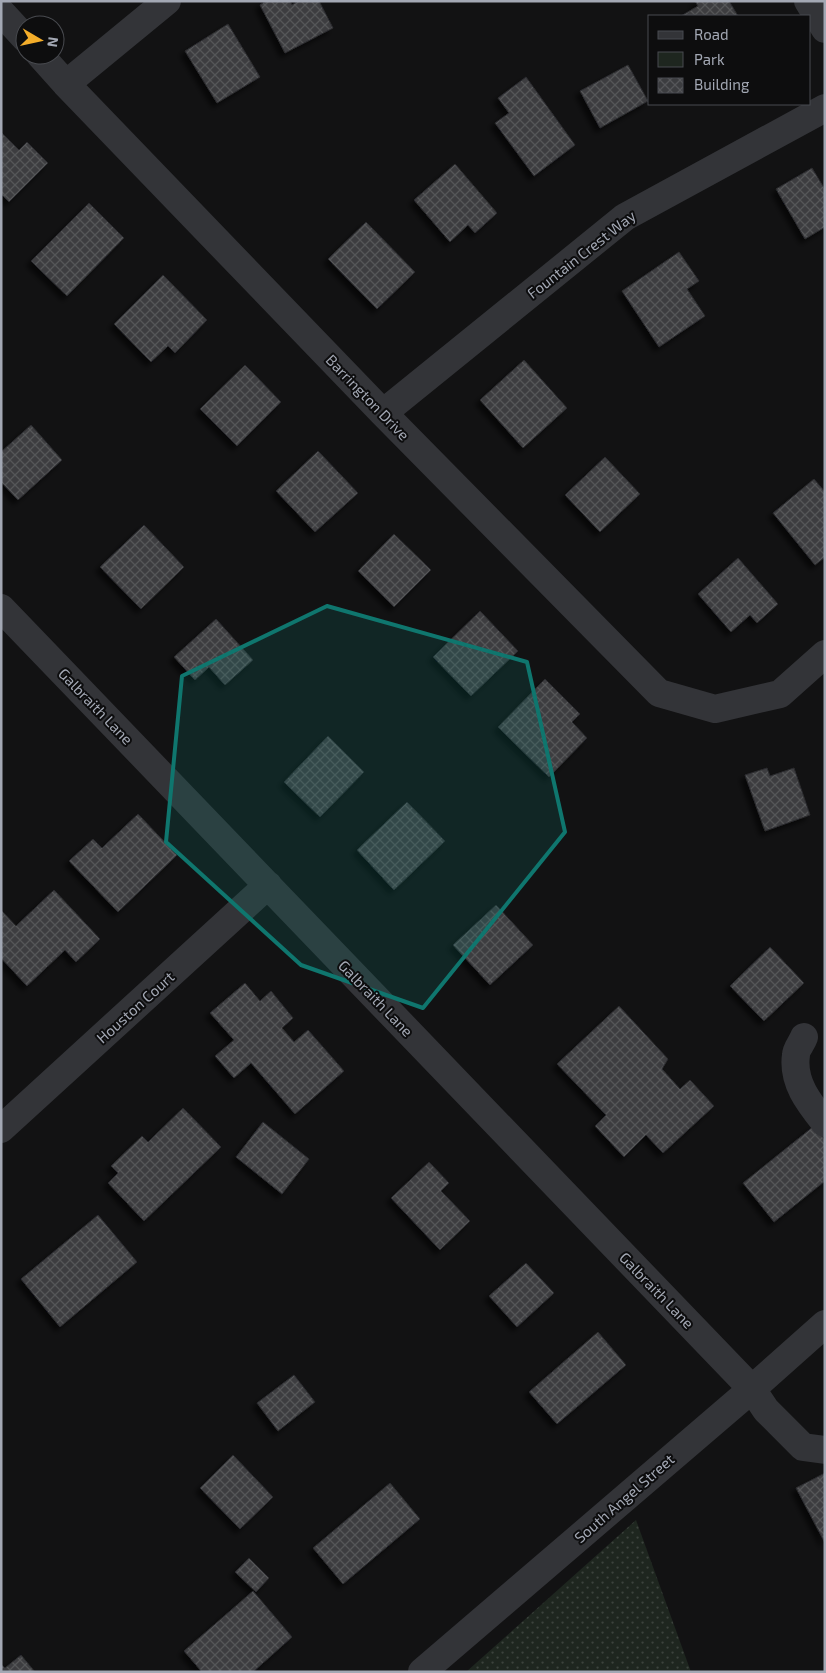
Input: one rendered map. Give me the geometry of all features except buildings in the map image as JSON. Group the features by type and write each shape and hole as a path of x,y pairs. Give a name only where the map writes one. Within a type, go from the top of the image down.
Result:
{"street":[{"path":"66,84 167,1"},
{"path":"808,1 825,29"},
{"path":"1,12 15,27"},
{"name":"Barrington Drive","path":"49,65 383,413 659,693 715,709 780,694 825,654"},
{"name":"Fountain Crest Way","path":"383,413 625,217 825,108"},
{"name":"Galbraith Lane","path":"1,608 752,1389 766,1410 803,1447 825,1450"},
{"name":"Houston Court","path":"1,1129 268,886"},
{"path":"804,1037 796,1053 796,1077 809,1103 825,1123"},
{"name":"South Angel Street","path":"422,1672 825,1324"}],"highlighted area":[{"path":"327,606 527,662 565,832 423,1008 301,965 166,842 182,676"}],"green space":[{"path":"636,1520 691,1672 466,1672"}]}
